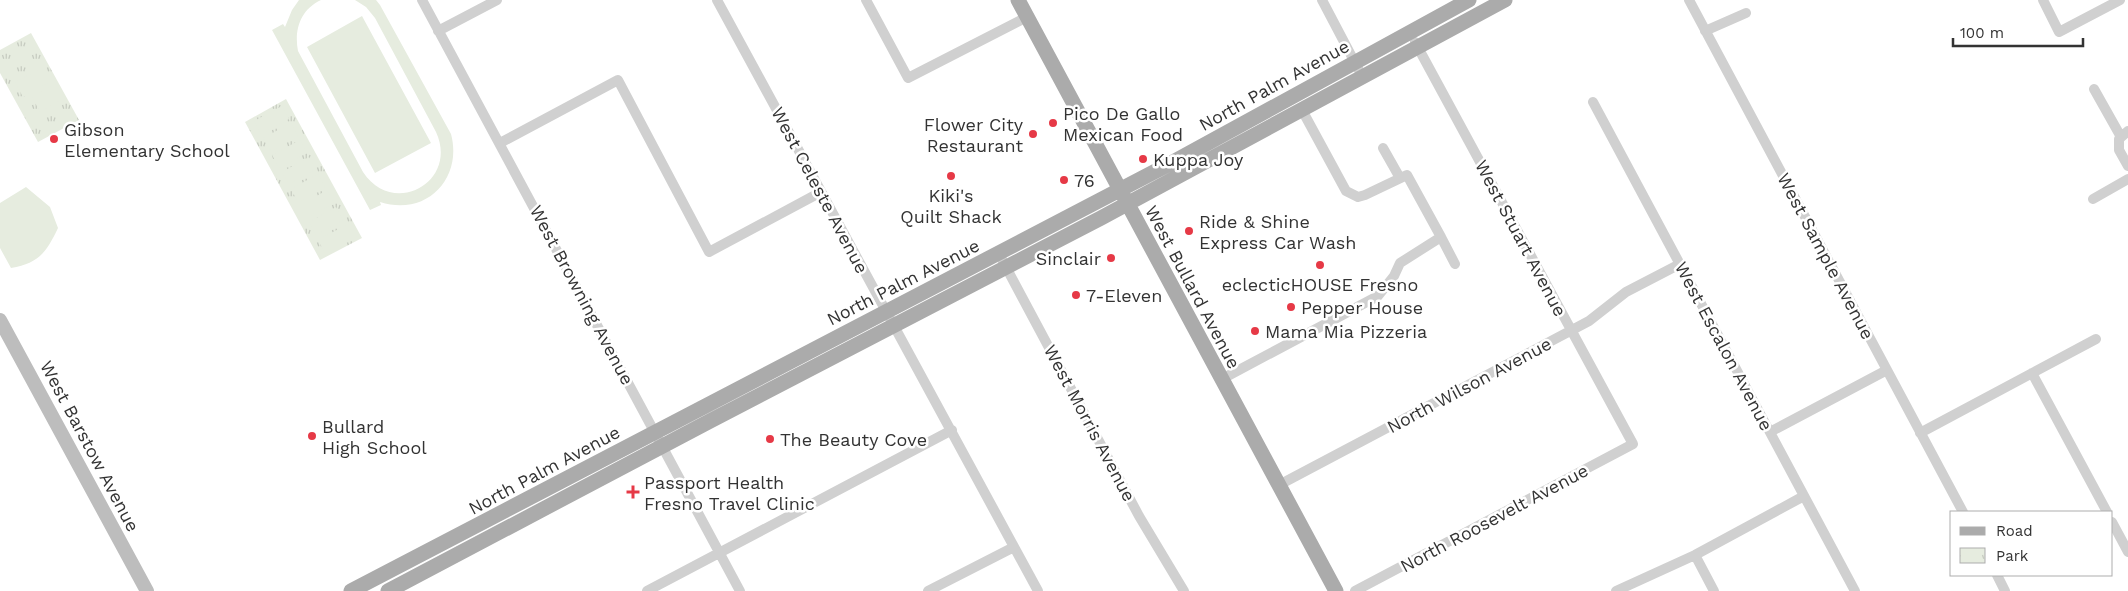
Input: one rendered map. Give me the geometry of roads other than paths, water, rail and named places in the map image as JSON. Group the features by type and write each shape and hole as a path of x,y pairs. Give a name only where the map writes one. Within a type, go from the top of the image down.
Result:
{"main road":[{"name":"West Bullard Avenue","path":"1018,0 1336,591"},
{"name":"North Palm Avenue","path":"351,591 447,542 895,326 1120,190 1469,0"},
{"name":"North Palm Avenue","path":"388,591 455,557 659,439 886,312 1128,204 1505,0"},
{"path":"1232,148 1231,142 1234,138 1276,114 1303,90"}],"street":[{"name":"West Browning Avenue","path":"422,0 740,591"},
{"path":"438,31 497,0"},
{"name":"West Celeste Avenue","path":"717,0 1038,591"},
{"path":"866,0 908,78 1027,17"},
{"path":"1322,0 1362,76"},
{"name":"West Sample Avenue","path":"1689,0 1962,511"},
{"path":"2043,0 2059,32 2120,0"},
{"path":"1706,30 1746,13"},
{"name":"West Stuart Avenue","path":"1410,32 1633,444"},
{"path":"500,143 618,80 709,252 821,192"},
{"path":"2094,89 2124,134 2119,150 2128,166"},
{"name":"West Escalon Avenue","path":"1593,102 1855,591"},
{"path":"1302,110 1341,184 1351,195 1358,197 1365,195 1407,175 1456,264"},
{"path":"1384,148 1400,178"},
{"path":"2094,199 2128,179"},
{"path":"1222,379 1378,296 1394,276 1400,263 1441,237"},
{"name":"West Morris Avenue","path":"1003,260 1139,516 1184,591"},
{"name":"North Wilson Avenue","path":"1279,485 1572,331 1599,315 1626,292 1680,264"},
{"name":"West Barstow Avenue","path":"0,320 146,591"},
{"path":"1920,432 2096,339"},
{"path":"1770,432 1887,370"},
{"path":"2032,373 2105,511"},
{"path":"647,591 952,430"},
{"name":"North Roosevelt Avenue","path":"1355,591 1633,444"},
{"path":"1616,591 1695,555 1804,496"},
{"path":"2113,524 2128,552"},
{"path":"447,542 455,557"},
{"path":"928,591 1014,546"},
{"path":"1695,555 1714,591"},
{"path":"1998,576 2006,591"}],"place":[{"name":"Pico De Gallo Mexican Food","path":"1053,123"},
{"name":"Flower City Restaurant","path":"1033,134"},
{"name":"Gibson Elementary School","path":"54,139"},
{"name":"Kuppa Joy","path":"1143,159"},
{"name":"Kiki's Quilt Shack","path":"951,176"},
{"name":"76","path":"1064,180"},
{"name":"Ride & Shine Express Car Wash","path":"1189,231"},
{"name":"Sinclair","path":"1111,258"},
{"name":"eclecticHOUSE Fresno","path":"1320,265"},
{"name":"7-Eleven","path":"1076,295"},
{"name":"Pepper House","path":"1291,307"},
{"name":"Mama Mia Pizzeria","path":"1255,331"},
{"name":"Bullard High School","path":"312,436"},
{"name":"The Beauty Cove","path":"770,439"},
{"name":"Passport Health Fresno Travel Clinic","path":"633,492"}]}
